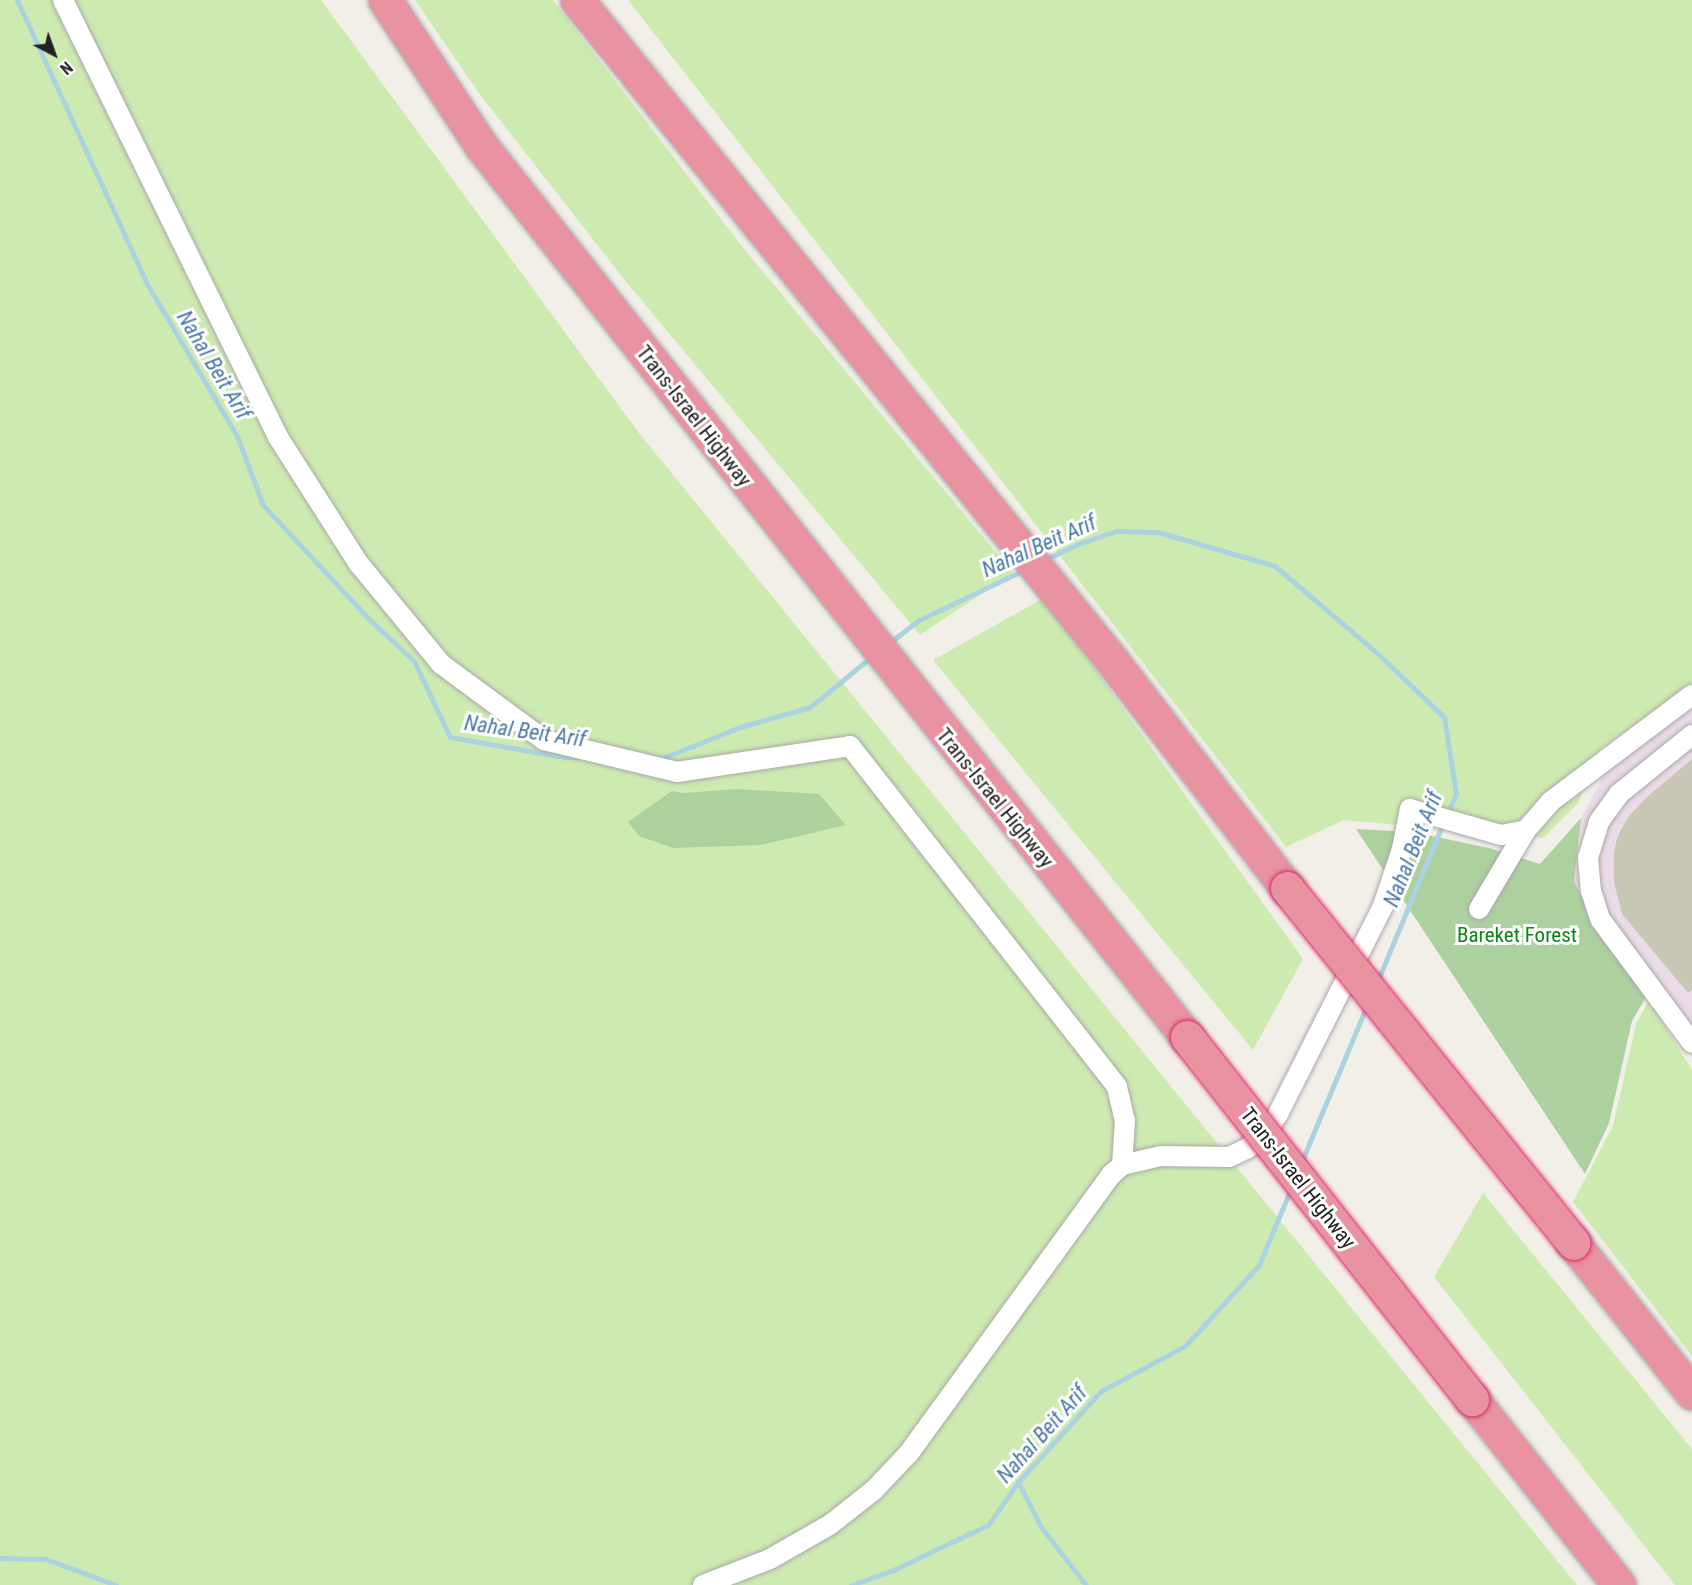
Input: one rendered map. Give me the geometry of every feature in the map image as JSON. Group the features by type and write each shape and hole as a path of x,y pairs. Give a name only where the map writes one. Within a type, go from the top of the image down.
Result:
{"highway":[{"name":"Trans-Israel Highway","path":"385,0 482,147 1619,1585"},
{"path":"577,0 1109,657 1287,888 1692,1394"}],"street":[{"path":"63,0 278,437 359,564 441,664 544,740 678,772 850,746 1117,1087 1125,1121 1122,1165"},
{"path":"1479,909 1526,830 1550,802 1692,695"},
{"path":"1692,735 1619,794 1599,822 1588,858 1591,891 1600,919 1692,1043"},
{"path":"703,1585 770,1559 831,1524 874,1490 909,1453 1111,1174 1122,1165 1160,1156 1229,1156 1248,1148 1263,1135 1278,1114 1383,906 1402,849 1410,809 1502,835 1526,830"}],"shaded area":[{"path":"1692,707 1692,1058 1649,992 1595,925 1574,881 1581,818 1610,763"},
{"path":"1692,759 1692,990 1688,993 1622,914 1614,882 1614,853 1617,838 1628,817 1647,797"}],"green space":[{"path":"0,0 321,0 639,433 1577,1585 0,1585"},
{"path":"415,0 553,0 741,245 1013,573 920,635 627,283 478,92"},
{"path":"628,0 1692,0 1692,683 1600,749 1578,803 1543,838 1344,820 1286,847"},
{"path":"1044,598 1303,959 1253,1050 933,660"},
{"path":"736,789 819,794 846,825 761,845 673,848 639,836 628,822 672,791 684,793"},
{"name":"Bareket Forest","path":"1581,818 1574,881 1595,925 1649,992 1632,1021 1609,1123 1585,1174 1356,829 1413,832 1489,848 1540,864"},
{"path":"1649,1000 1692,1070 1692,1356 1573,1202 1613,1126 1636,1024"},
{"path":"1483,1193 1692,1449 1692,1585 1675,1585 1434,1277"}],"waterway":[{"name":"Nahal Beit Arif","path":"17,0 147,284 237,436 263,505 367,617 414,661 450,737 564,757 580,757"},
{"name":"Nahal Beit Arif","path":"1046,559 1078,544 1116,531 1158,532 1275,566 1378,654 1444,717 1456,794 1447,814"},
{"name":"Nahal Beit Arif","path":"888,644 919,620 1024,570"},
{"name":"Nahal Beit Arif","path":"652,758 663,758 740,727 810,707 871,657"},
{"name":"Nahal Beit Arif","path":"1378,980 1443,823"},
{"name":"Nahal Beit Arif","path":"1301,1163 1367,1005"},
{"name":"Nahal Beit Arif","path":"851,1585 891,1571 988,1525 1018,1482 1101,1391 1185,1346 1259,1265 1291,1188"},
{"path":"1018,1482 1041,1527 1086,1585"},
{"path":"0,1558 46,1559 116,1585"}]}
